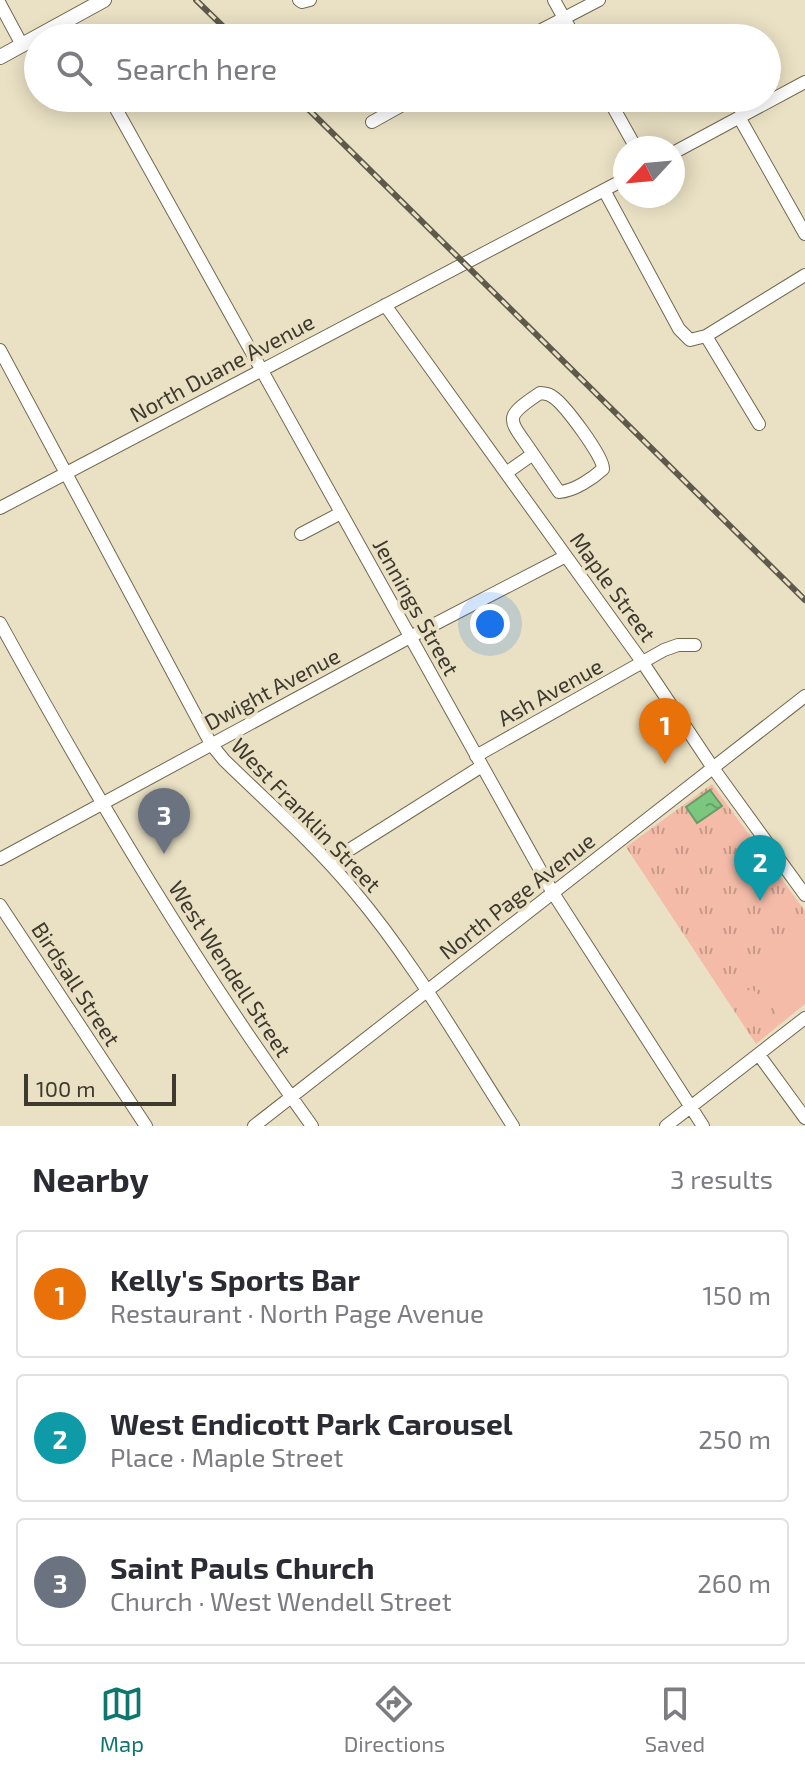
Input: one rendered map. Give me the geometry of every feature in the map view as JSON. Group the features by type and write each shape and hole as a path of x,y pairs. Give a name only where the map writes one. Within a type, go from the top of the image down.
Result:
{"main road":[{"path":"61,24 104,0"},
{"path":"0,57 22,45"}],"street":[{"path":"299,0 310,0"},
{"path":"554,0 568,24"},
{"path":"553,24 599,0"},
{"path":"0,4 22,45"},
{"path":"781,95 805,82"},
{"name":"Jennings Street","path":"118,112 553,893 703,1126"},
{"path":"372,122 390,112"},
{"path":"616,112 629,136"},
{"path":"685,146 748,112"},
{"path":"739,117 805,234"},
{"name":"North Duane Avenue","path":"0,508 613,185"},
{"path":"604,190 679,329 690,340 706,336 805,275"},
{"name":"Maple Street","path":"385,305 643,663 713,768 805,895"},
{"path":"706,336 759,424"},
{"name":"West Franklin Street","path":"0,350 211,744 330,862 392,940 513,1126"},
{"path":"540,393 548,394 555,398 593,446 603,462 603,469 576,487 559,492 533,454 512,422 512,415 540,393"},
{"path":"506,473 533,454"},
{"path":"301,534 341,513"},
{"name":"Dwight Avenue","path":"0,859 566,556"},
{"name":"West Wendell Street","path":"0,623 101,805 312,1126"},
{"name":"Ash Avenue","path":"330,862 479,761 664,650 695,645"},
{"name":"North Page Avenue","path":"254,1126 805,696"},
{"name":"Birdsall Street","path":"0,905 146,1126"},
{"path":"666,1126 805,1018"},
{"path":"759,1055 805,1118"}],"green space":[{"path":"712,784 805,911 805,1004 756,1044 626,847"},
{"path":"805,934 805,997 780,1018 749,976"},
{"path":"752,988 772,1016 754,1027 735,999"}],"water":[{"path":"710,790 722,806 697,823 686,807"}],"railway":[{"path":"196,0 221,24"},
{"path":"311,112 805,600"}],"place":[{"name":"Kelly's Sports Bar","path":"665,764"},
{"name":"Saint Pauls Church","path":"164,854"},
{"name":"West Endicott Park Carousel","path":"760,901"}]}
